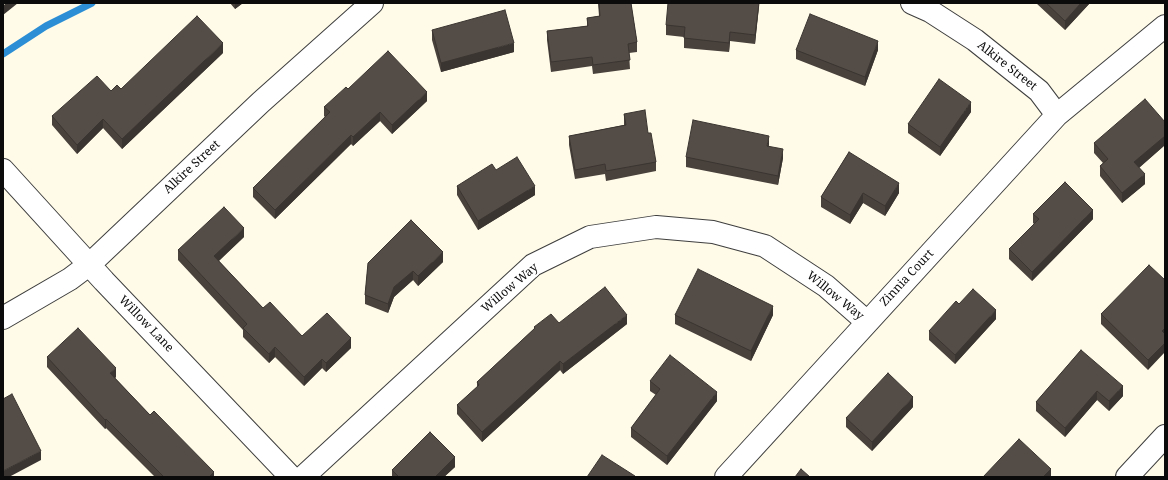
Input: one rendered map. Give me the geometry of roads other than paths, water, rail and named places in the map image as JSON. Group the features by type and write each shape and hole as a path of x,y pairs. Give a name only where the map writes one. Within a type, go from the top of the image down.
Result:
{"street":[{"name":"Alkire Street","path":"3,318 70,279 90,264 261,102 372,3"},
{"name":"Alkire Street","path":"912,3 930,10 975,40 1039,91 1057,115"},
{"path":"1057,115 1165,26"},
{"name":"Zinnia Court","path":"726,477 1057,115"},
{"name":"Willow Lane","path":"3,170 290,477"},
{"name":"Willow Way","path":"303,477 533,265 590,237 656,227 713,232 765,246 826,286 867,322"},
{"path":"1127,477 1165,436"}],"waterway":[{"path":"3,54 46,26 92,3"}]}
